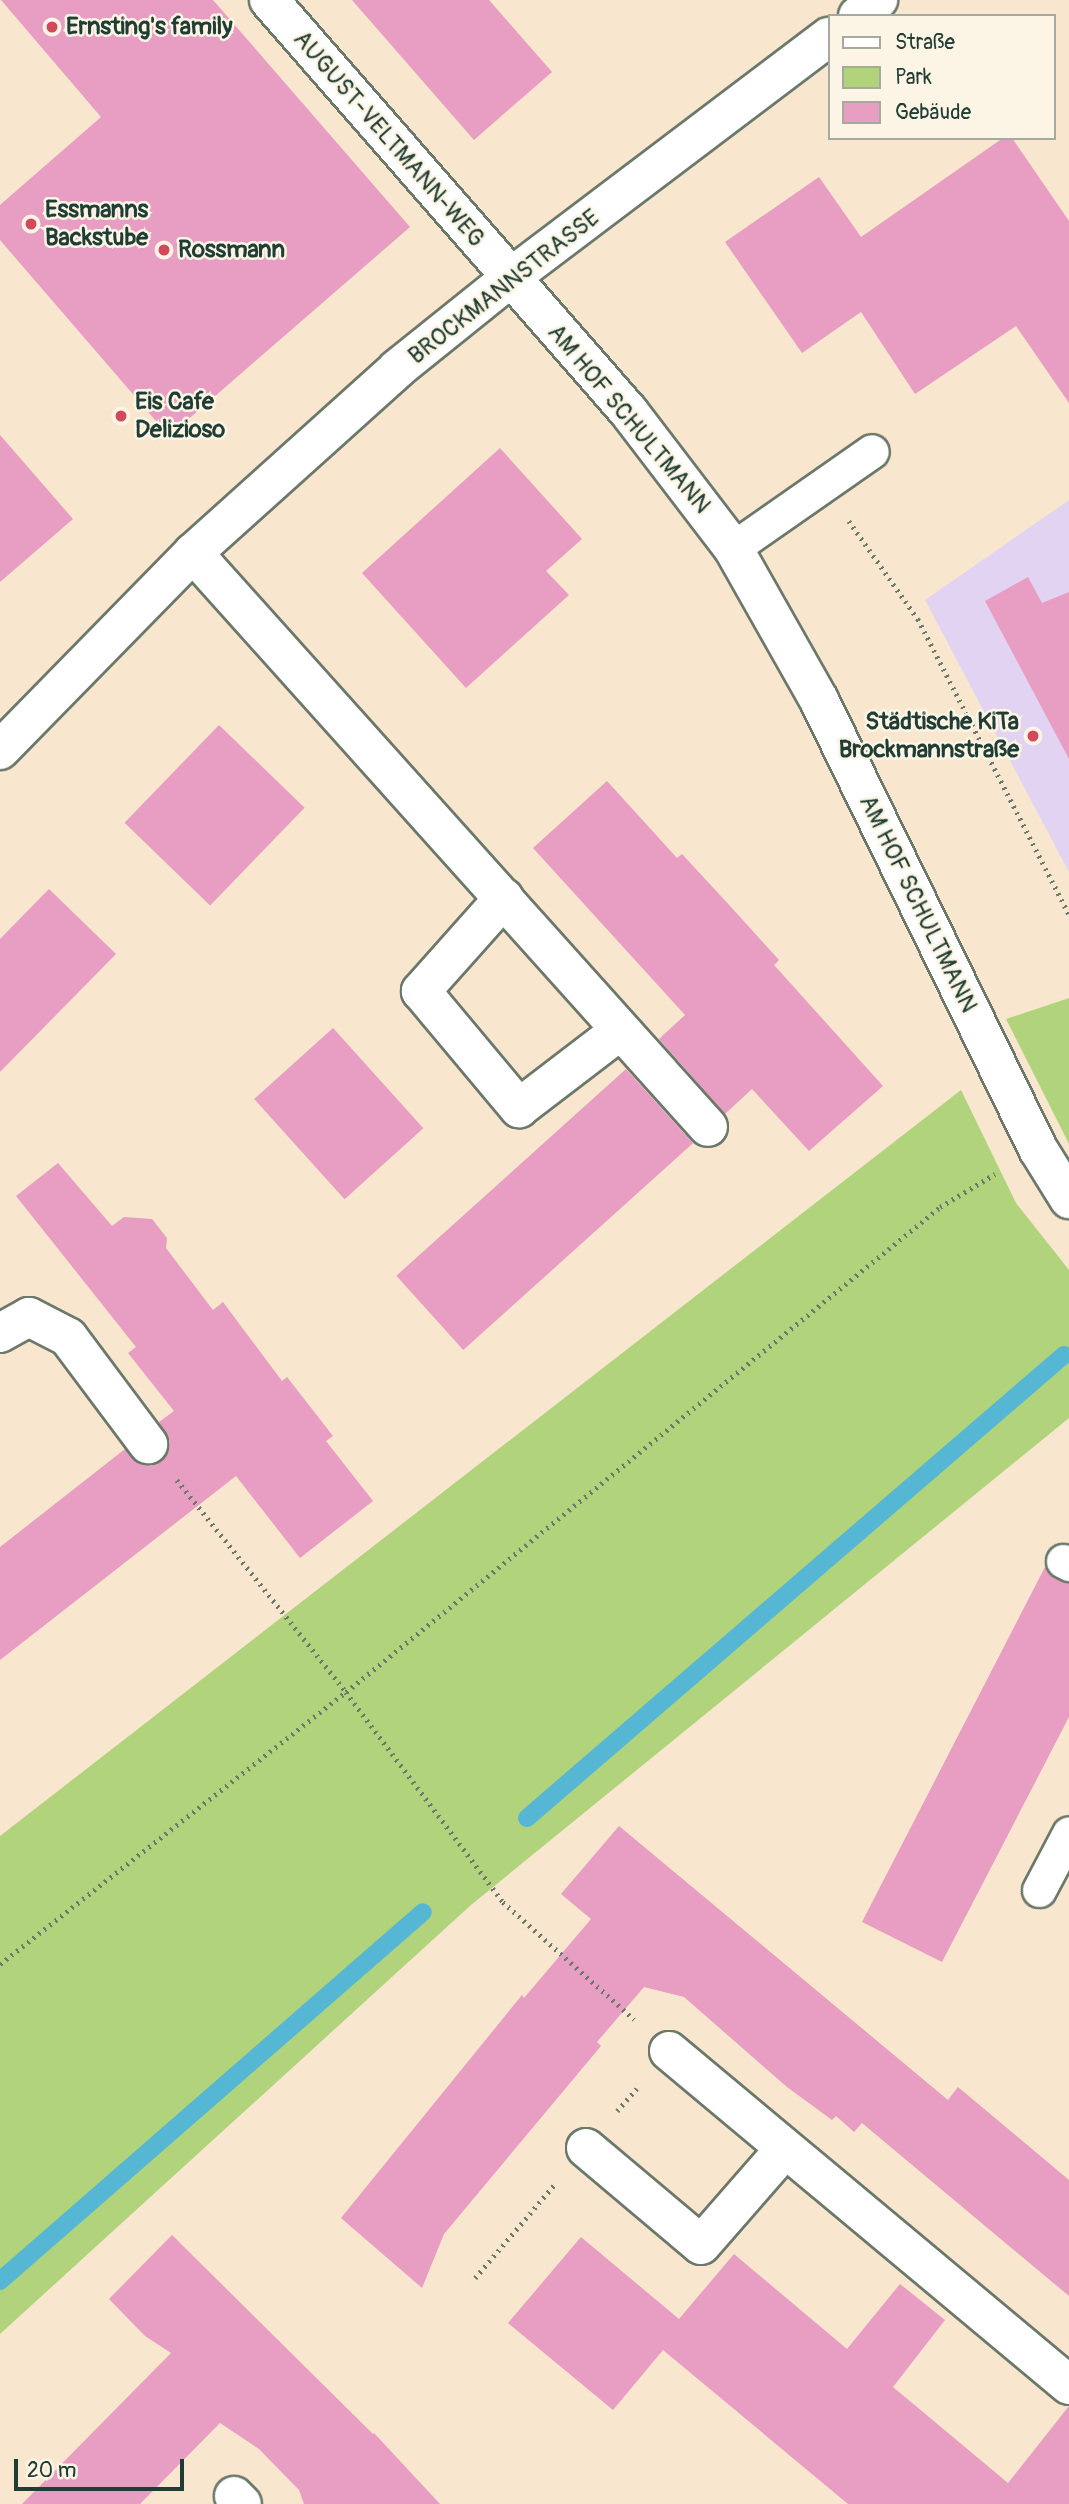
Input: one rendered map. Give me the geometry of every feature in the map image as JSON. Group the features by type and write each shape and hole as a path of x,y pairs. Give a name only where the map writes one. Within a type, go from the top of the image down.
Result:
{"street":[{"name":"AUGUST-VELTMANN-WEG","path":"269,0 510,278"},
{"path":"860,14 878,0"},
{"name":"BROCKMANNSTRASSE","path":"0,750 193,553 397,369 510,278 828,38"},
{"name":"AM HOF SCHULTMANN","path":"510,278 629,412 733,548 819,700 1038,1149 1069,1199"},
{"path":"193,553 708,1127"},
{"path":"504,898 421,991 519,1108 621,1030"},
{"path":"0,1333 29,1317 68,1337 148,1444"},
{"path":"669,2051 784,2150 1069,2385"},
{"path":"586,2148 701,2245 784,2150"}],"lane":[{"path":"733,548 822,483 872,451"},
{"path":"1039,1890 1069,1833"}],"path":[{"path":"822,483 918,619 1069,914"},
{"path":"0,1964 346,1692 940,1207 1038,1149"},
{"path":"148,1444 346,1692 503,1902 669,2051"}],"shaded area":[{"name":"Städtische KiTa Brockmannstraße","path":"1069,500 1069,872 925,600"}],"green space":[{"path":"1069,998 1069,1144 1006,1019"},
{"path":"961,1090 1016,1203 1069,1270 1069,1418 471,1905 0,2334 0,1836"}],"building":[{"path":"1,0 213,0 410,227 169,436 0,240 0,205 101,117"},
{"path":"352,0 489,0 552,72 474,140"},
{"path":"1000,140 1013,140 1069,221 1069,403 1016,326 915,394 861,312 802,353 725,242 819,177 861,237"},
{"path":"0,435 73,519 0,582"},
{"path":"500,448 582,539 546,571 569,595 466,688 362,573"},
{"path":"1028,577 1042,603 1069,592 1069,759 985,601"},
{"path":"219,725 305,808 210,905 125,823"},
{"path":"607,781 677,858 682,854 779,960 774,965 883,1086 809,1151 752,1089 725,1114 659,1039 685,1015 533,848"},
{"path":"49,889 116,954 0,1072 0,939"},
{"path":"333,1028 423,1128 345,1199 254,1099"},
{"path":"626,1069 693,1143 463,1350 396,1276"},
{"path":"58,1163 112,1226 124,1217 152,1219 167,1238 166,1248 213,1310 223,1302 282,1381 287,1377 333,1436 326,1441 373,1501 300,1558 236,1476 0,1660 0,1547 125,1449 140,1464 151,1466 162,1461 170,1442 159,1422 174,1411 128,1353 136,1347 16,1196"},
{"path":"1045,1567 1054,1578 1069,1583 1069,1717 942,1962 862,1922"},
{"path":"619,1826 948,2100 958,2087 1069,2180 1069,2296 862,2123 854,2132 836,2116 832,2120 787,2087 684,1997 644,1987 597,2042 601,2046 444,2234 422,2288 341,2218 522,1995 524,1998 591,1919 561,1894"},
{"path":"172,2235 374,2433 440,2504 304,2504 299,2490 259,2449 220,2423 140,2504 22,2504 171,2353 145,2336 109,2299"},
{"path":"581,2237 679,2319 734,2254 847,2349 900,2284 945,2320 893,2387 1008,2483 1069,2406 1069,2504 848,2504 663,2350 613,2410 508,2323"}],"waterway":[{"path":"527,1818 1064,1355"},
{"path":"0,2281 423,1912"}],"place":[{"name":"Ernsting's family","path":"52,27"},
{"name":"Essmanns Backstube","path":"31,224"},
{"name":"Rossmann","path":"164,250"},
{"name":"Eis Cafe Delizioso","path":"121,416"},
{"name":"Städtische KiTa Brockmannstraße","path":"1033,736"}]}
